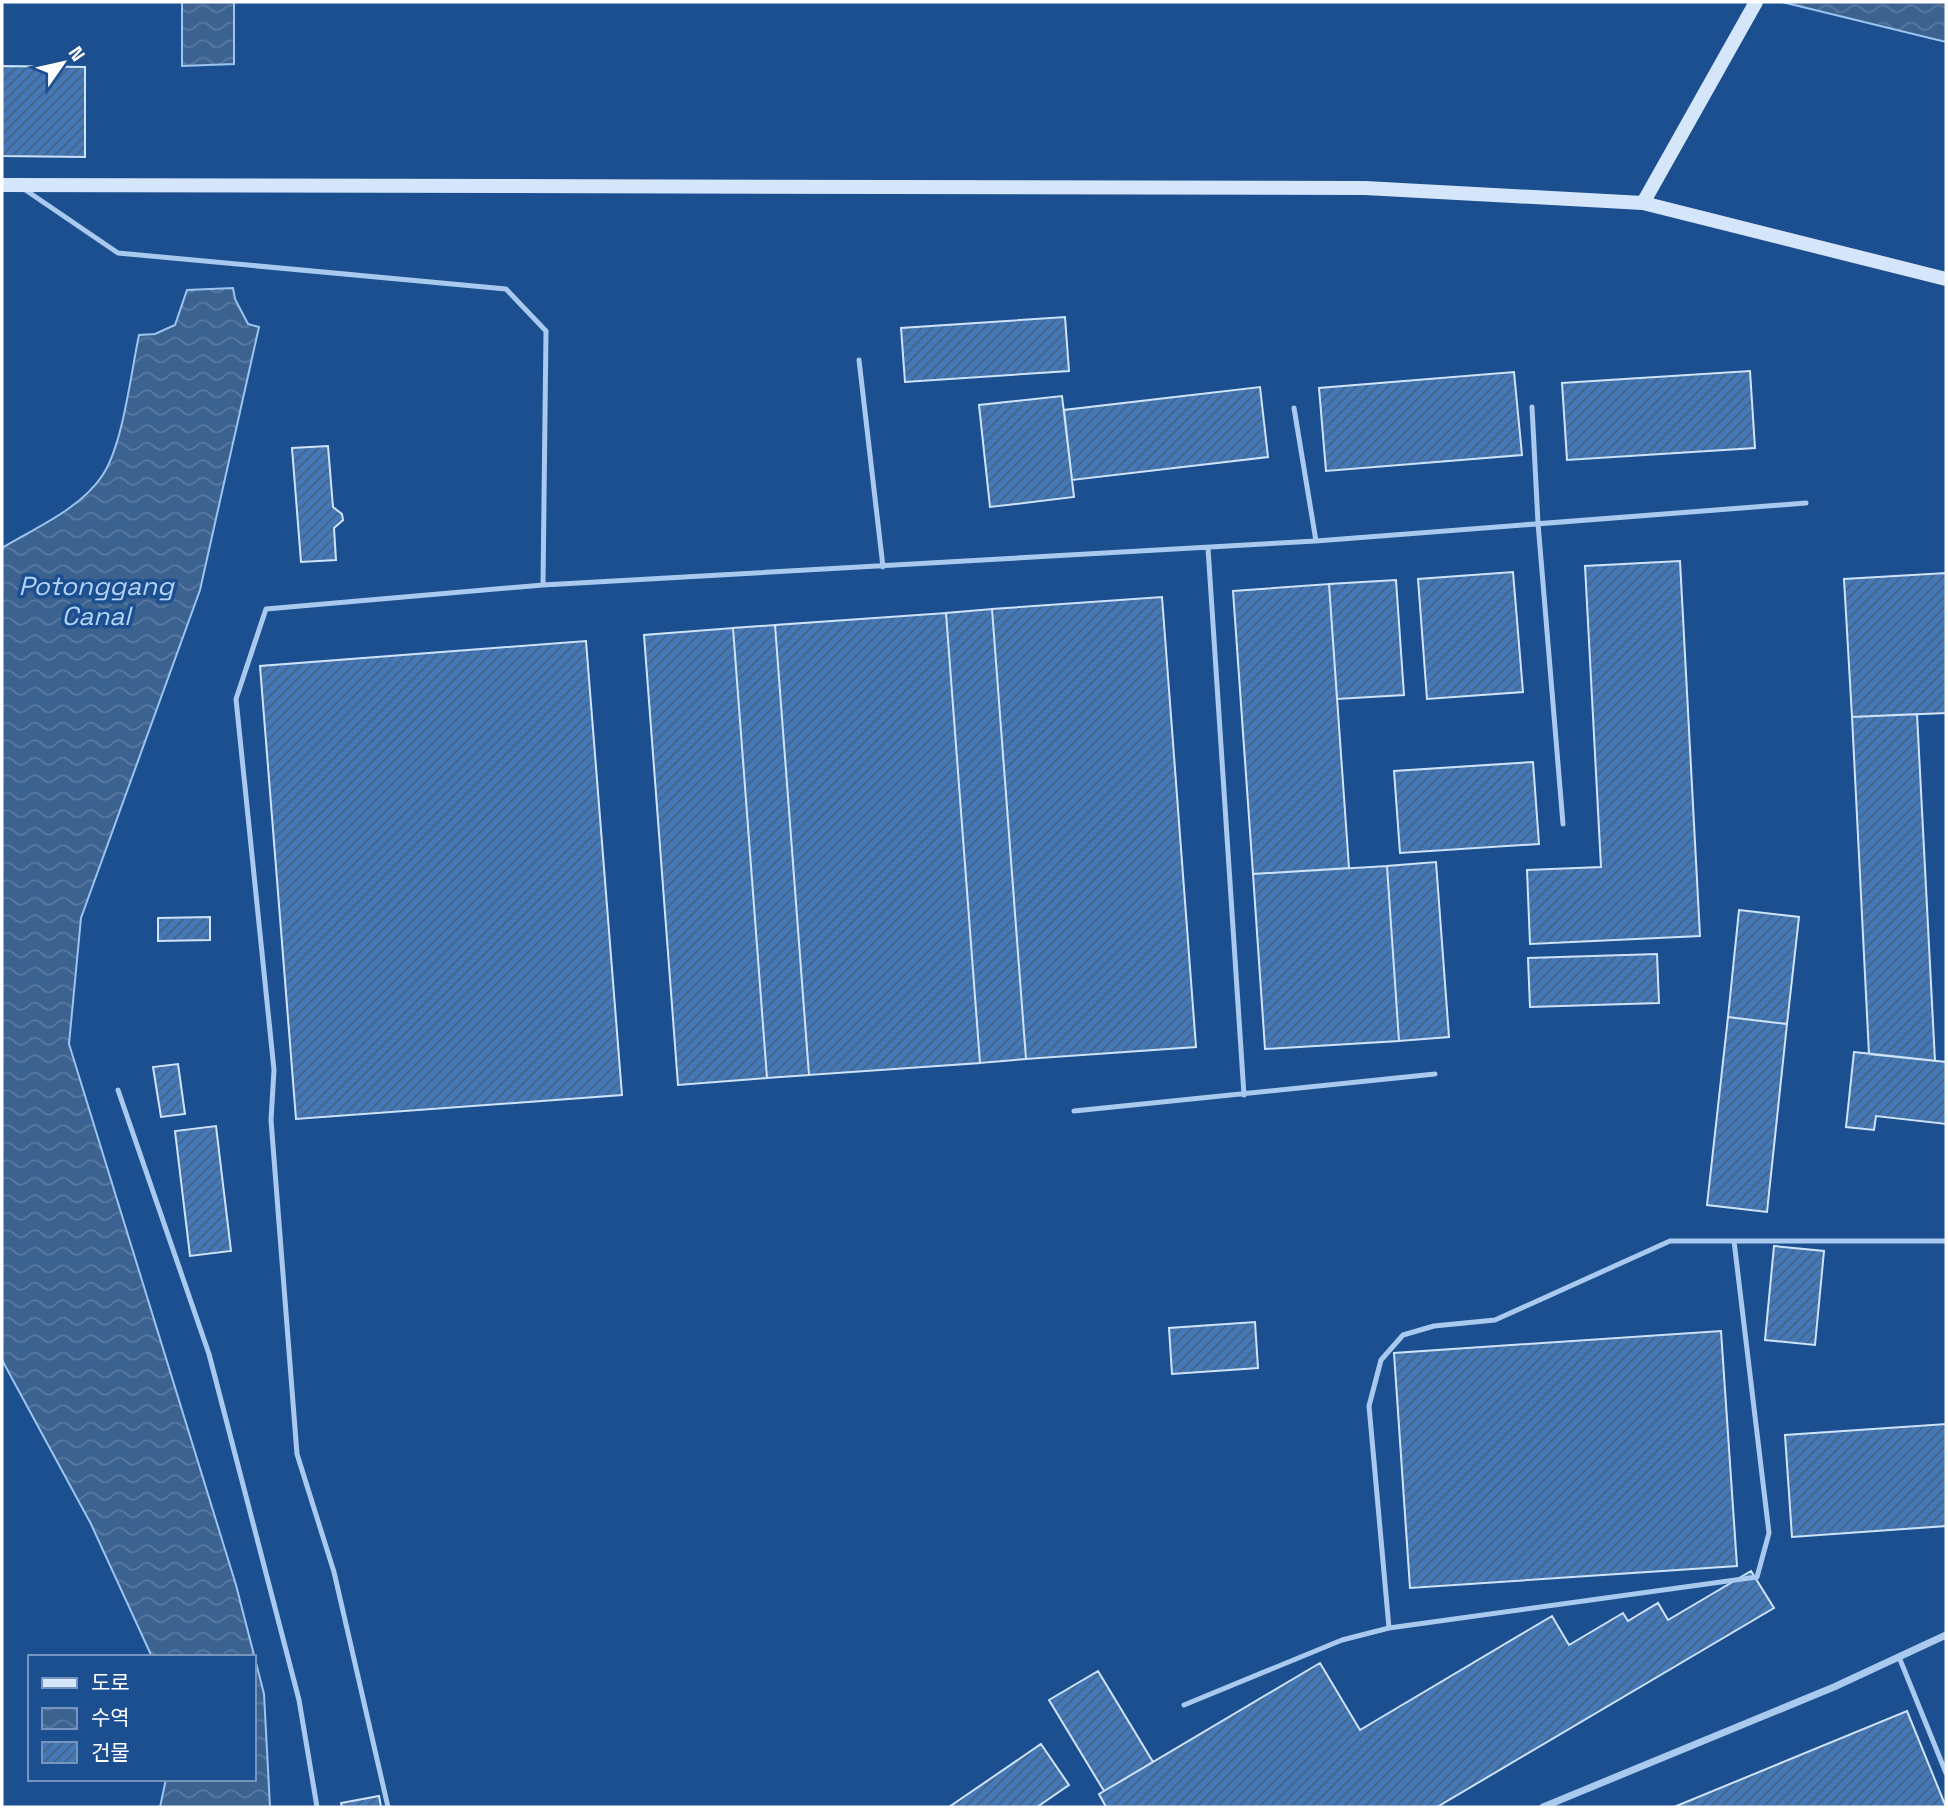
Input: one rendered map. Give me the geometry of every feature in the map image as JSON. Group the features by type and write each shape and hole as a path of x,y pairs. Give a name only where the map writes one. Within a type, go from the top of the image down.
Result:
{"main road":[{"path":"1643,203 1681,131 1756,2"},
{"path":"2,185 1365,188 1643,203 1946,279"}],"street":[{"path":"1543,1807 1834,1687 1946,1635"}],"lane":[{"path":"18,185 118,253 506,289 546,331 543,585"},
{"path":"859,360 883,568"},
{"path":"1532,407 1538,523 1563,824"},
{"path":"1294,408 1316,541"},
{"path":"388,1807 334,1572 297,1454 271,1119 274,1070 236,699 266,609 543,585 883,568 1316,541 1806,503"},
{"path":"1208,548 1244,1095"},
{"path":"1074,1111 1435,1074"},
{"path":"118,1090 209,1354 299,1700 317,1807"},
{"path":"1389,1628 1369,1406 1381,1360 1403,1335 1434,1326 1495,1320 1670,1241 1946,1241"},
{"path":"1184,1705 1342,1640 1389,1628 1756,1577 1769,1533 1734,1241"},
{"path":"1899,1657 1946,1773"}],"water":[{"path":"182,2 234,2 234,64 182,66"},
{"path":"1782,2 1946,2 1946,42"},
{"name":"Potonggang Canal","path":"233,288 235,299 248,324 259,327 200,590 81,918 69,1044 236,1585 254,1655 151,1655 91,1524 2,1360 2,548 69,508 93,488 102,476 116,447 121,428 139,335 155,334 175,325 187,290"},
{"name":"Potonggang Canal","path":"256,1663 264,1694 270,1807 160,1807 166,1781 256,1781"}],"building":[{"path":"2,66 85,67 85,157 2,156"},
{"path":"1065,317 1069,371 905,382 901,328"},
{"path":"1750,371 1755,448 1567,460 1562,383"},
{"path":"1514,372 1522,455 1326,471 1319,388"},
{"path":"1260,387 1268,457 1072,480 1064,410"},
{"path":"1062,396 1074,497 990,507 979,405"},
{"path":"328,446 333,507 342,514 343,520 334,528 336,560 301,562 292,448"},
{"path":"1680,561 1700,936 1530,944 1527,870 1601,867 1585,566"},
{"path":"1513,572 1523,692 1427,699 1418,579"},
{"path":"1946,573 1946,713 1852,717 1844,579"},
{"path":"1396,580 1404,695 1337,699 1329,584"},
{"path":"1329,584 1349,868 1253,874 1233,591"},
{"path":"1162,597 1196,1047 1026,1059 992,609"},
{"path":"992,609 1026,1059 980,1063 946,613"},
{"path":"946,613 980,1063 809,1075 775,625"},
{"path":"775,625 809,1075 767,1078 733,628"},
{"path":"733,628 767,1078 678,1085 644,635"},
{"path":"586,641 622,1095 296,1119 260,666"},
{"path":"1917,714 1935,1061 1869,1054 1852,717"},
{"path":"1533,762 1539,844 1400,853 1394,771"},
{"path":"1436,862 1449,1037 1399,1041 1387,866"},
{"path":"1387,866 1399,1041 1265,1049 1253,874"},
{"path":"1739,910 1799,917 1787,1024 1728,1017"},
{"path":"210,917 210,940 158,941 158,918"},
{"path":"1657,954 1659,1003 1530,1007 1528,958"},
{"path":"1728,1017 1787,1024 1767,1212 1707,1205"},
{"path":"1854,1052 1946,1062 1946,1124 1876,1116 1874,1130 1846,1127"},
{"path":"178,1064 185,1114 161,1117 153,1067"},
{"path":"216,1126 231,1251 190,1256 175,1131"},
{"path":"1774,1246 1824,1251 1815,1345 1765,1340"},
{"path":"1255,1322 1258,1368 1172,1374 1169,1328"},
{"path":"1721,1331 1737,1566 1410,1588 1394,1353"},
{"path":"1946,1424 1946,1526 1792,1537 1785,1435"},
{"path":"1751,1571 1774,1608 1437,1807 1106,1807 1099,1794 1320,1663 1360,1730 1552,1616 1569,1645 1623,1613 1628,1621 1658,1603 1668,1620"},
{"path":"1098,1671 1153,1762 1104,1791 1049,1700"},
{"path":"1907,1711 1946,1807 1674,1807"},
{"path":"1041,1744 1069,1785 1037,1807 949,1807"},
{"path":"379,1796 381,1807 342,1807 341,1803"}]}
